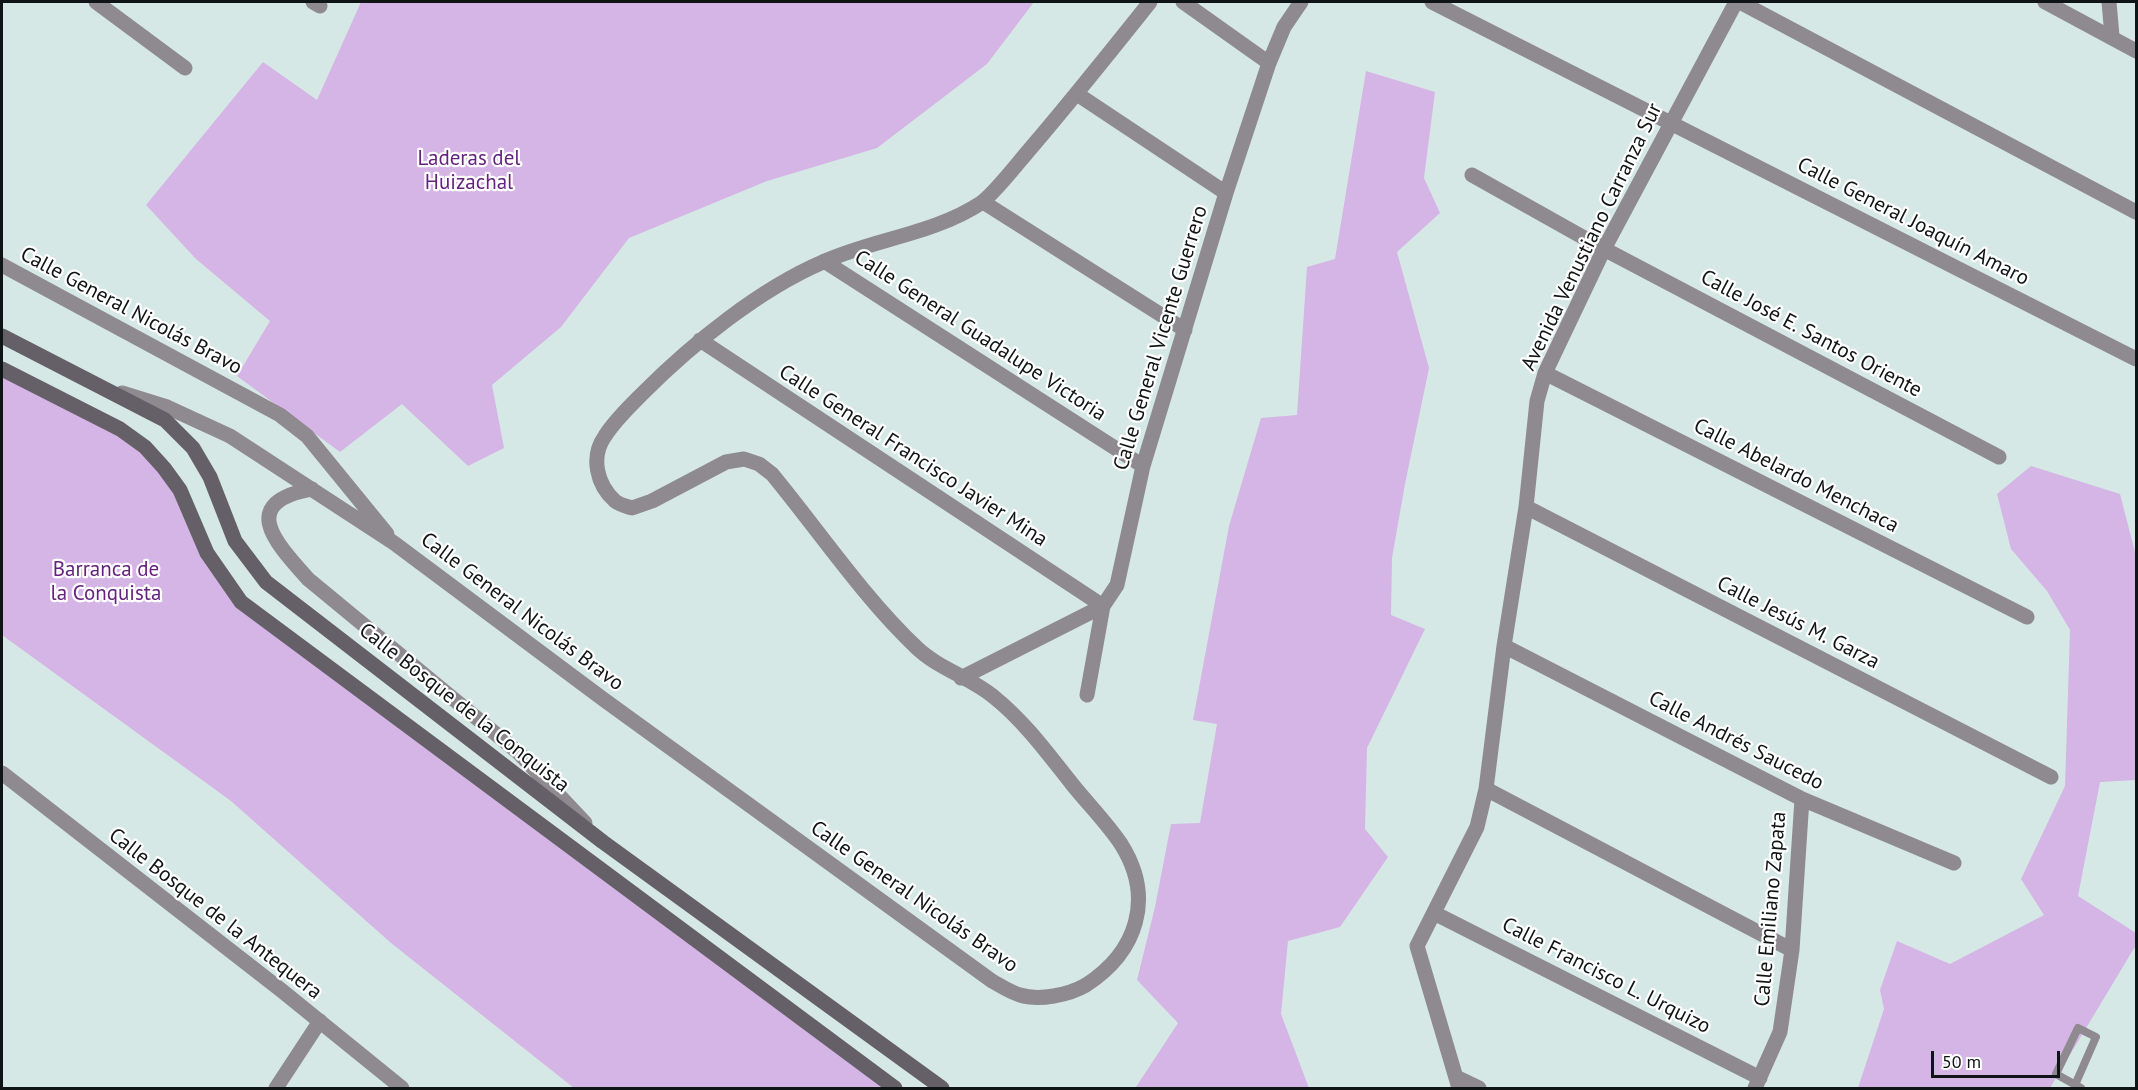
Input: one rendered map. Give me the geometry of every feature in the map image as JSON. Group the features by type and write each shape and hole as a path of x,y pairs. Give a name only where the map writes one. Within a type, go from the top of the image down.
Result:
{"main road":[{"name":"Calle Bosque de la Conquista","path":"2,336 165,420 194,448 210,477 235,541 266,582 603,842 942,1089"},
{"path":"2,369 120,429 145,447 180,490 207,553 241,602 896,1089"}],"street":[{"path":"96,2 185,68"},
{"path":"700,340 778,285 824,261 947,220 982,202 1077,94 1150,2"},
{"path":"1183,2 1269,63"},
{"name":"Calle General Vicente Guerrero","path":"1087,695 1103,606 1117,585 1143,466 1226,193 1269,63 1284,27 1301,2"},
{"name":"Calle General Joaquín Amaro","path":"1432,2 2136,359"},
{"path":"1738,2 2136,212"},
{"name":"Avenida Venustiano Carranza Sur","path":"1458,1083 1418,946 1477,827 1486,789 1504,646 1526,507 1537,401 1545,373 1604,249 1670,122 1738,2"},
{"path":"2045,2 2112,36 2136,51"},
{"path":"2109,2 2112,36"},
{"path":"1077,94 1226,193"},
{"name":"Calle José E. Santos Oriente","path":"1472,176 1604,249 1999,457"},
{"path":"982,202 1185,330"},
{"name":"Calle General Guadalupe Victoria","path":"824,261 1143,466"},
{"name":"Calle General Nicolás Bravo","path":"2,265 280,415 307,436 394,543"},
{"name":"Calle General Nicolás Bravo","path":"96,385 167,407 230,436 394,543 603,699 992,981 1021,996 1055,996 1078,990 1099,976 1118,957 1133,930 1140,903 1134,872 1121,845 1022,721 992,695 919,650 878,606 772,474 759,464 744,459 726,462 652,501 632,508 617,503 606,490 598,474 596,458 604,437 627,409 700,340"},
{"name":"Calle General Francisco Javier Mina","path":"700,340 1103,606"},
{"name":"Calle Abelardo Menchaca","path":"1545,373 2027,617"},
{"path":"312,489 292,493 279,499 271,508 268,521 272,535 284,552 308,579 519,753 603,842"},
{"name":"Calle Jesús M. Garza","path":"1526,507 2051,777"},
{"path":"961,678 1103,606"},
{"name":"Calle Andrés Saucedo","path":"1504,646 1802,799 1954,863"},
{"name":"Calle Bosque de la Antequera","path":"2,773 402,1089"},
{"path":"1486,789 1792,950"},
{"name":"Calle Emiliano Zapata","path":"1757,1083 1780,1032 1792,950 1802,799"},
{"name":"Calle Francisco L. Urquizo","path":"1434,913 1757,1083"},
{"path":"276,1089 320,1022"},
{"path":"1458,1083 1479,1089"}],"lane":[{"path":"2078,1028 2096,1037 2078,1087 2056,1074 2078,1028"}],"green space":[{"name":"Laderas del Huizachal","path":"361,2 1034,2 987,64 877,148 767,181 629,238 561,327 492,385 504,448 468,466 402,404 340,452 237,376 270,321 196,259 146,205 263,62 317,100"},
{"path":"1366,71 1435,92 1424,178 1440,213 1397,252 1429,368 1392,558 1391,615 1425,629 1367,748 1365,829 1388,857 1340,927 1288,941 1281,1014 1309,1088 1127,1088 1136,1087 1178,1023 1137,980 1155,907 1171,824 1200,823 1217,724 1193,720 1229,526 1261,418 1297,415 1307,267 1335,259"},
{"name":"Barranca de la Conquista","path":"2,370 145,447 241,602 896,1088 574,1088 391,943 231,801 2,635"},
{"path":"2031,466 2120,494 2136,556 2136,780 2100,782 2078,896 2136,933 2136,945 2050,1088 1858,1088 1884,1009 1880,990 1897,941 1950,964 2044,915 2021,879 2065,786 2070,630 2047,591 2011,549 1997,494"}]}
